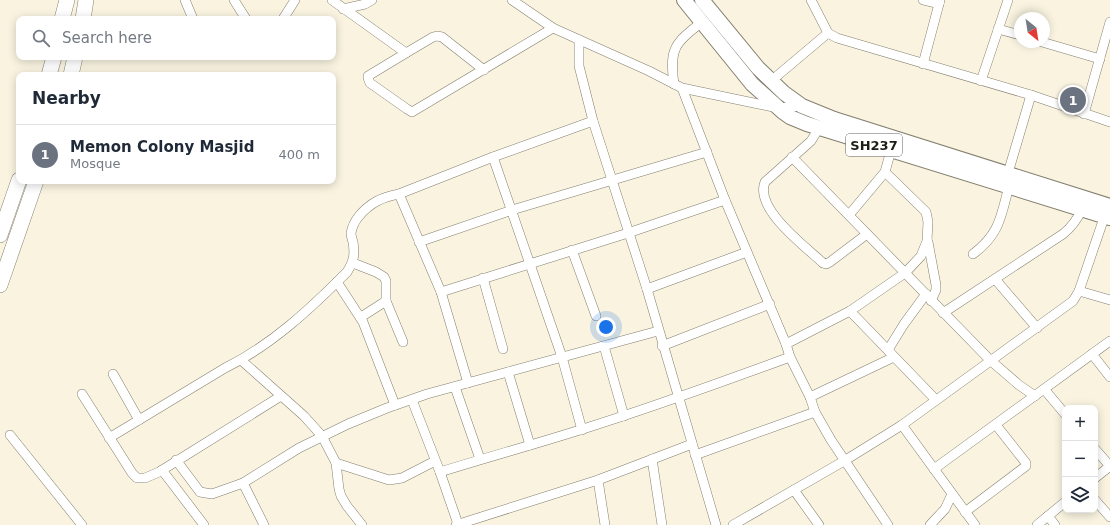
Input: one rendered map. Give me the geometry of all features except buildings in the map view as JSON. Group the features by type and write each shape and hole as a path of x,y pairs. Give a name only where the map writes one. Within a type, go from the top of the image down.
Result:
{"highway":[{"path":"63,16 66,0"},
{"path":"83,16 86,0"},
{"path":"50,72 53,60"},
{"path":"72,72 74,60"},
{"path":"0,235 18,184"},
{"path":"0,285 35,184"}],"main road":[{"name":"SH237","path":"684,0 752,84 790,117 819,128 890,150 1008,180 1108,211"},
{"name":"SH237","path":"702,0 758,68 784,94 802,106 834,119 1008,180 1082,209 1108,211"}],"street":[{"path":"185,0 192,16"},
{"path":"234,0 244,16"},
{"path":"285,16 295,0"},
{"path":"332,0 406,53"},
{"path":"343,9 365,4 372,0"},
{"path":"512,0 553,28 649,71 678,86 778,108 802,106"},
{"path":"811,0 828,33 850,42 1031,95 1110,122"},
{"path":"923,0 940,2 923,64"},
{"path":"981,81 1008,0"},
{"path":"702,22 682,38 672,57 671,66 678,86 770,304 790,357 810,397 815,412 844,461 888,525"},
{"path":"1084,114 1104,57 1110,22"},
{"path":"484,70 442,37 437,36 368,76 368,78 370,83 410,111 416,110 484,70 553,28"},
{"path":"998,29 1014,34"},
{"path":"771,80 828,33"},
{"path":"579,40 579,66 593,121 611,181 647,289 662,346 716,525"},
{"path":"1050,44 1104,57"},
{"path":"973,254 988,242 995,231 1031,95"},
{"path":"109,438 241,360 274,338 337,282 347,272 353,263 354,255 351,235 352,228 356,220 370,204 593,121"},
{"path":"819,128 811,141 769,178 763,187 766,203 773,216 826,264 867,234"},
{"path":"849,215 885,172 890,150"},
{"path":"419,242 512,210 707,152"},
{"path":"494,157 562,358 582,430"},
{"path":"792,157 990,360 1019,385 1036,396"},
{"path":"885,172 923,209 928,222 927,241 936,285 936,290 904,324 888,350"},
{"path":"399,194 441,292 468,383"},
{"path":"441,292 628,233 725,200"},
{"path":"943,313 1071,228 1076,222 1082,209"},
{"path":"733,525 844,461 902,425 1072,301 1079,291 1108,211"},
{"path":"786,344 850,310 905,273 921,256 927,241"},
{"path":"572,250 596,316"},
{"path":"647,289 747,252"},
{"path":"353,263 376,272 384,277 386,281 386,301 403,342"},
{"path":"483,278 503,349"},
{"path":"995,279 1037,328"},
{"path":"337,282 361,317 395,405"},
{"path":"1079,291 1110,300"},
{"path":"361,317 386,301"},
{"path":"662,346 770,304"},
{"path":"850,310 936,400"},
{"path":"176,460 200,492 212,494 243,483 322,436 395,405 468,383 658,331"},
{"path":"934,469 1110,341"},
{"path":"604,346 624,416"},
{"path":"1092,354 1110,377"},
{"path":"440,472 582,430 678,398 790,357"},
{"path":"810,397 894,357"},
{"path":"241,360 304,416 322,436 336,463 341,496 362,525"},
{"path":"508,372 530,445"},
{"path":"113,374 139,420"},
{"path":"455,387 480,459"},
{"path":"1044,389 1062,410"},
{"path":"82,394 109,438 132,473 137,478 145,478 162,470 281,396"},
{"path":"412,400 440,472 457,525 598,480 692,444"},
{"path":"695,455 815,412"},
{"path":"965,512 1026,466 1026,463 996,424"},
{"path":"902,425 975,525"},
{"path":"10,435 82,525"},
{"path":"1096,477 1110,466 1098,452"},
{"path":"652,459 662,525"},
{"path":"336,463 389,480 396,480 436,461"},
{"path":"162,470 204,525"},
{"path":"598,480 605,525"},
{"path":"243,483 264,525"},
{"path":"794,490 819,525"},
{"path":"930,525 945,509 952,494"},
{"path":"1098,503 1110,517"},
{"path":"1037,525 1062,504"},
{"path":"1048,516 1055,525"}],"place":[{"name":"Memon Colony Masjid","path":"1073,100"}]}
